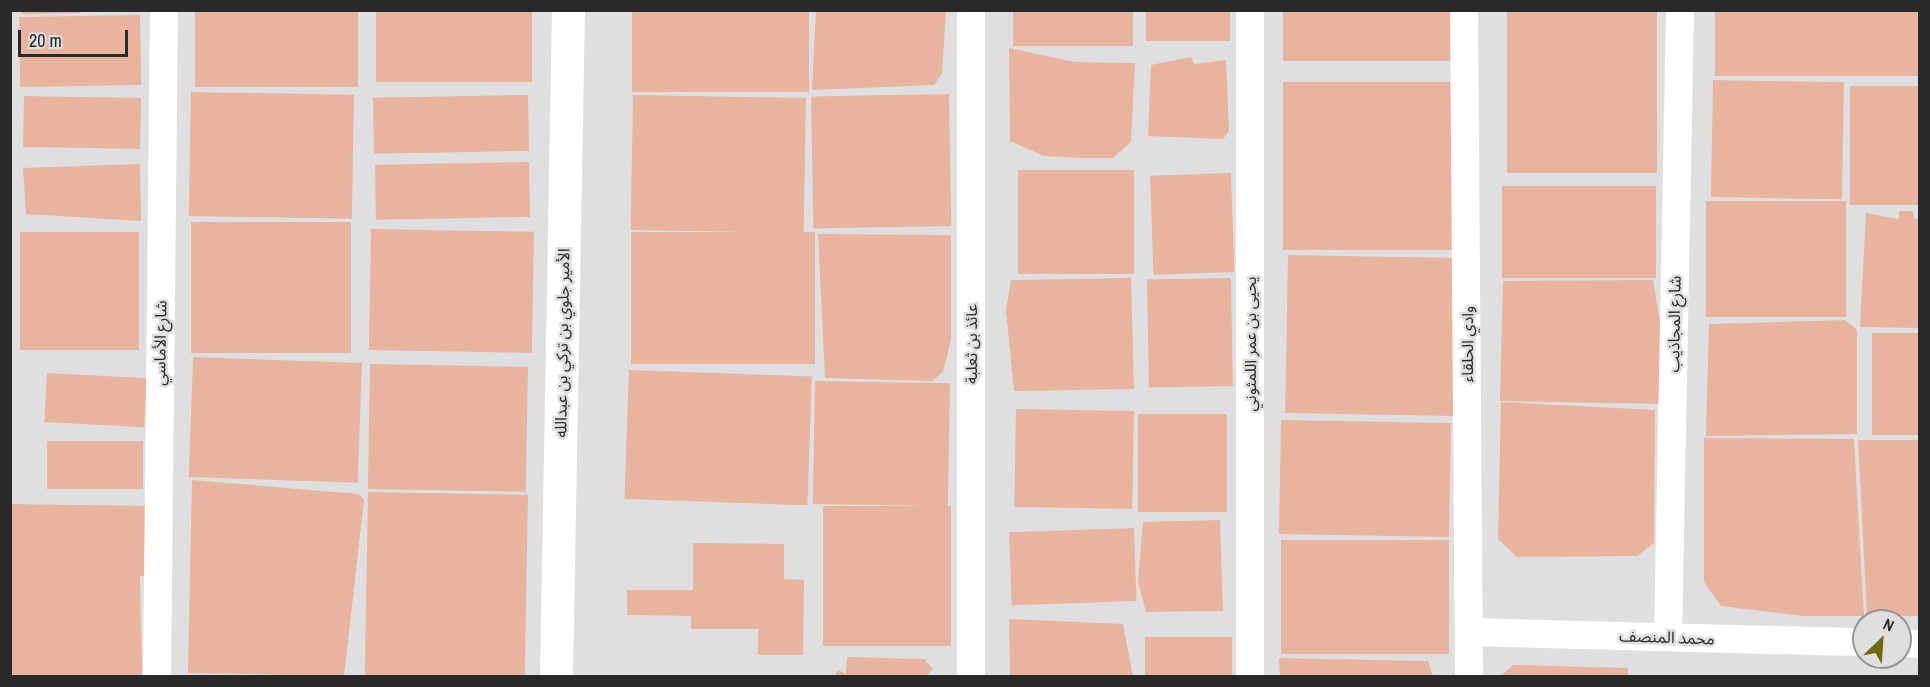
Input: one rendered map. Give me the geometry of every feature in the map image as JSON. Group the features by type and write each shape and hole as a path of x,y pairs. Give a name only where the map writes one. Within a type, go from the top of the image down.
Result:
{"street":[{"name":"شارع الأماسي","path":"157,676 164,10"},
{"name":"الأمير جلوي بن تركي بن عبدالله","path":"556,676 568,10"},
{"name":"عائذ بن ثعلبة","path":"971,676 972,10"},
{"name":"يحيى بن عمر اللمثوني","path":"1250,10 1250,676"},
{"name":"وادي الحلقاء","path":"1464,10 1469,676"},
{"name":"شارع المجاذيب","path":"1668,637 1680,10"},
{"name":"محمد المنصف","path":"1469,632 1852,642"}],"building":[{"path":"21,10 80,10 80,13 21,14"},
{"path":"195,10 358,10 358,87 195,87"},
{"path":"376,10 532,10 532,82 376,82"},
{"path":"632,10 809,10 809,92 632,92"},
{"path":"816,10 946,10 942,74 934,85 812,90"},
{"path":"1013,10 1133,10 1133,46 1013,46"},
{"path":"1146,10 1230,10 1230,41 1146,41"},
{"path":"1283,10 1455,10 1455,61 1283,61"},
{"path":"1507,10 1657,10 1657,173 1507,173"},
{"path":"1715,10 1920,10 1920,76 1715,76"},
{"path":"140,15 141,85 20,87 19,17"},
{"path":"1009,48 1075,62 1135,63 1131,142 1113,158 1078,158 1044,156 1010,141"},
{"path":"1191,57 1194,64 1226,60 1229,131 1223,139 1148,136 1151,65"},
{"path":"1713,80 1844,82 1842,199 1711,197"},
{"path":"1283,82 1454,82 1454,250 1283,250"},
{"path":"1850,86 1920,86 1920,205 1850,205"},
{"path":"191,92 354,95 352,219 189,216"},
{"path":"949,94 951,226 813,228 811,96"},
{"path":"528,95 529,151 374,154 373,98"},
{"path":"633,95 806,98 804,233 631,230"},
{"path":"24,96 141,98 140,149 23,147"},
{"path":"529,162 530,217 376,220 375,165"},
{"path":"140,164 141,221 26,214 23,168"},
{"path":"1018,170 1134,170 1134,274 1018,274"},
{"path":"1231,173 1234,272 1154,275 1150,176"},
{"path":"1502,186 1656,186 1656,278 1502,278"},
{"path":"1706,201 1846,201 1846,317 1706,317"},
{"path":"1899,211 1913,211 1914,219 1920,219 1920,328 1860,327 1866,213 1899,219"},
{"path":"191,222 351,222 351,353 191,353"},
{"path":"371,229 534,232 532,353 369,350"},
{"path":"20,232 139,232 139,350 20,350"},
{"path":"631,232 815,232 815,364 631,364"},
{"path":"818,234 951,235 951,340 943,372 932,381 825,378"},
{"path":"1288,255 1456,258 1453,416 1285,413"},
{"path":"1131,278 1134,389 1014,391 1006,310 1011,280"},
{"path":"1231,278 1233,386 1149,387 1147,279"},
{"path":"1653,280 1663,341 1663,404 1500,401 1503,281"},
{"path":"1845,320 1857,330 1857,434 1706,436 1709,324"},
{"path":"1872,333 1920,333 1920,435 1872,435"},
{"path":"193,357 362,363 358,483 189,477"},
{"path":"370,364 528,367 526,492 368,489"},
{"path":"629,370 812,376 807,505 624,499"},
{"path":"47,373 147,378 144,427 44,422"},
{"path":"815,381 950,383 948,506 813,504"},
{"path":"1501,402 1655,410 1654,543 1637,556 1517,557 1498,539"},
{"path":"1016,409 1134,411 1132,509 1014,507"},
{"path":"1138,414 1227,414 1227,512 1138,512"},
{"path":"1281,420 1451,423 1449,537 1279,534"},
{"path":"1704,438 1854,439 1864,609 1852,609 1852,616 1803,616 1721,606 1704,582"},
{"path":"1858,440 1920,440 1920,616 1912,616 1912,609 1867,609"},
{"path":"47,441 143,441 143,489 47,489"},
{"path":"192,480 359,494 364,500 344,676 188,673"},
{"path":"368,492 528,495 525,676 365,676"},
{"path":"10,504 149,506 148,575 140,576 142,676 10,676"},
{"path":"823,506 951,506 951,646 823,646"},
{"path":"1220,520 1223,611 1146,612 1138,582 1143,522"},
{"path":"1134,528 1137,601 1012,605 1009,532"},
{"path":"1281,540 1449,540 1449,654 1281,654"},
{"path":"693,543 784,544 784,579 804,580 803,655 758,655 758,629 691,629 691,616 627,615 627,590 693,590"},
{"path":"1009,619 1123,624 1133,676 1010,676"},
{"path":"1145,637 1232,637 1232,676 1145,676"},
{"path":"847,657 924,659 933,669 927,676 835,676 838,670 846,674"},
{"path":"1279,658 1428,661 1433,676 1280,676"},
{"path":"1513,665 1628,668 1628,676 1501,676"}]}
